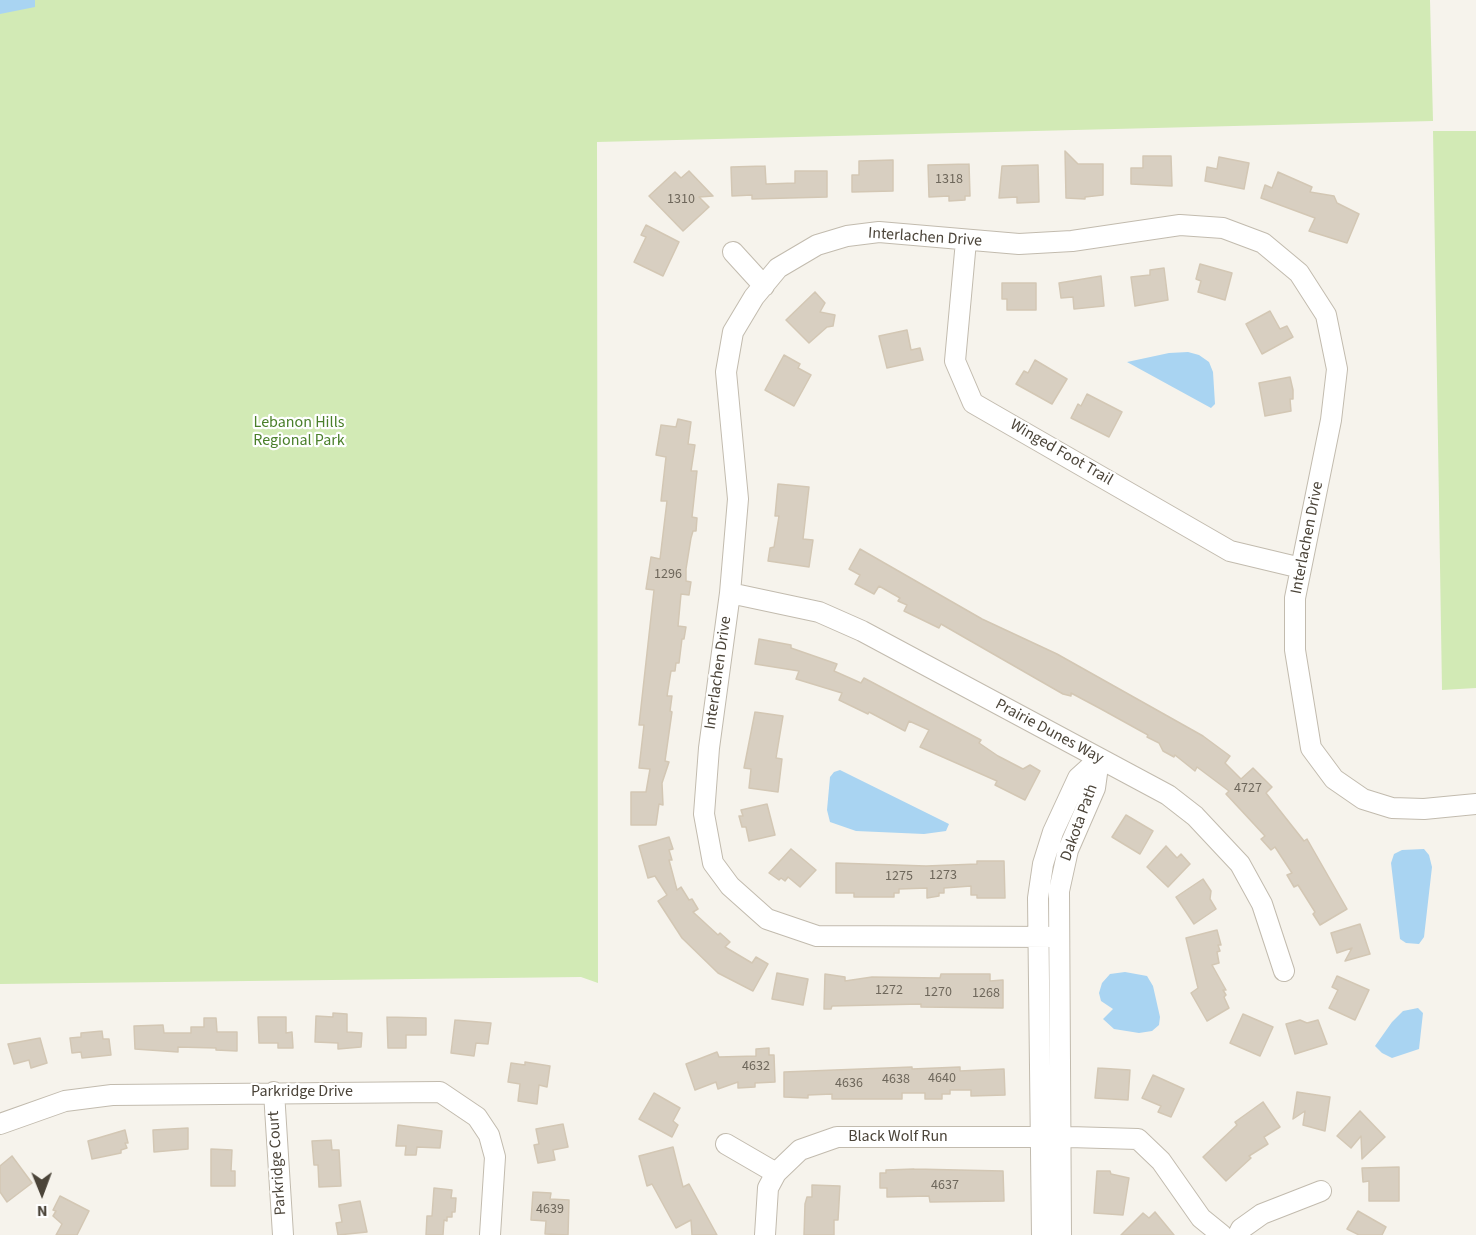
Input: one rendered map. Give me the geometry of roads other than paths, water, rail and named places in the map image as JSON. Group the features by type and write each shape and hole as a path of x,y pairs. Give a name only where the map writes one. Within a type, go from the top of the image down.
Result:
{"street":[{"name":"Interlachen Drive","path":"1048,937 817,936 767,919 730,886 713,863 704,814 709,748 730,593 738,499 726,372 733,332 764,285 778,268 817,245 847,236 879,232 966,241 1029,243 1072,241 1180,225 1223,228 1263,243 1299,273 1326,315 1337,369 1331,420 1295,598 1295,650 1311,748 1334,779 1363,799 1402,808 1424,809 1476,804"},
{"name":"Winged Foot Trail","path":"966,241 955,361 973,403 1230,551 1301,568"},
{"path":"732,252 764,285"},
{"name":"Prairie Dunes Way","path":"730,593 819,612 862,631 1168,795 1195,816 1240,864 1262,904 1284,971"},
{"name":"Dakota Path","path":"1042,1235 1050,1137 1048,937 1068,850 1095,788 1100,759"},
{"name":"Parkridge Court","path":"274,1092 283,1235"},
{"name":"Parkridge Drive","path":"0,1124 64,1101 112,1095 440,1092 477,1117 489,1136 495,1157 490,1235"},
{"name":"Black Wolf Run","path":"765,1235 768,1188 776,1173 800,1150 837,1137 1050,1137 1138,1139 1161,1161 1201,1218 1222,1235"},
{"name":"Dakota Path","path":"1050,1137 1060,1235"},
{"path":"726,1144 776,1173"},
{"path":"1238,1235 1241,1229 1262,1214 1321,1191"}],"water":[{"path":"0,0 35,0 35,7 0,14"},
{"path":"1188,352 1199,355 1209,362 1213,372 1215,404 1211,408 1127,362 1169,353"},
{"path":"840,770 949,824 946,831 924,834 856,831 830,822 827,810 830,777 834,772"},
{"path":"1424,849 1429,855 1432,867 1424,937 1419,944 1406,943 1400,939 1391,863 1394,854 1402,850"},
{"path":"1125,972 1147,976 1153,986 1160,1017 1159,1025 1152,1031 1139,1033 1114,1029 1103,1019 1113,1009 1101,1001 1099,993 1102,983 1110,974"},
{"path":"1418,1008 1423,1013 1419,1049 1392,1058 1382,1053 1375,1046 1392,1022 1403,1011"}],"park label":[{"name":"Lebanon Hills Regional Park","path":"299,432"}]}
